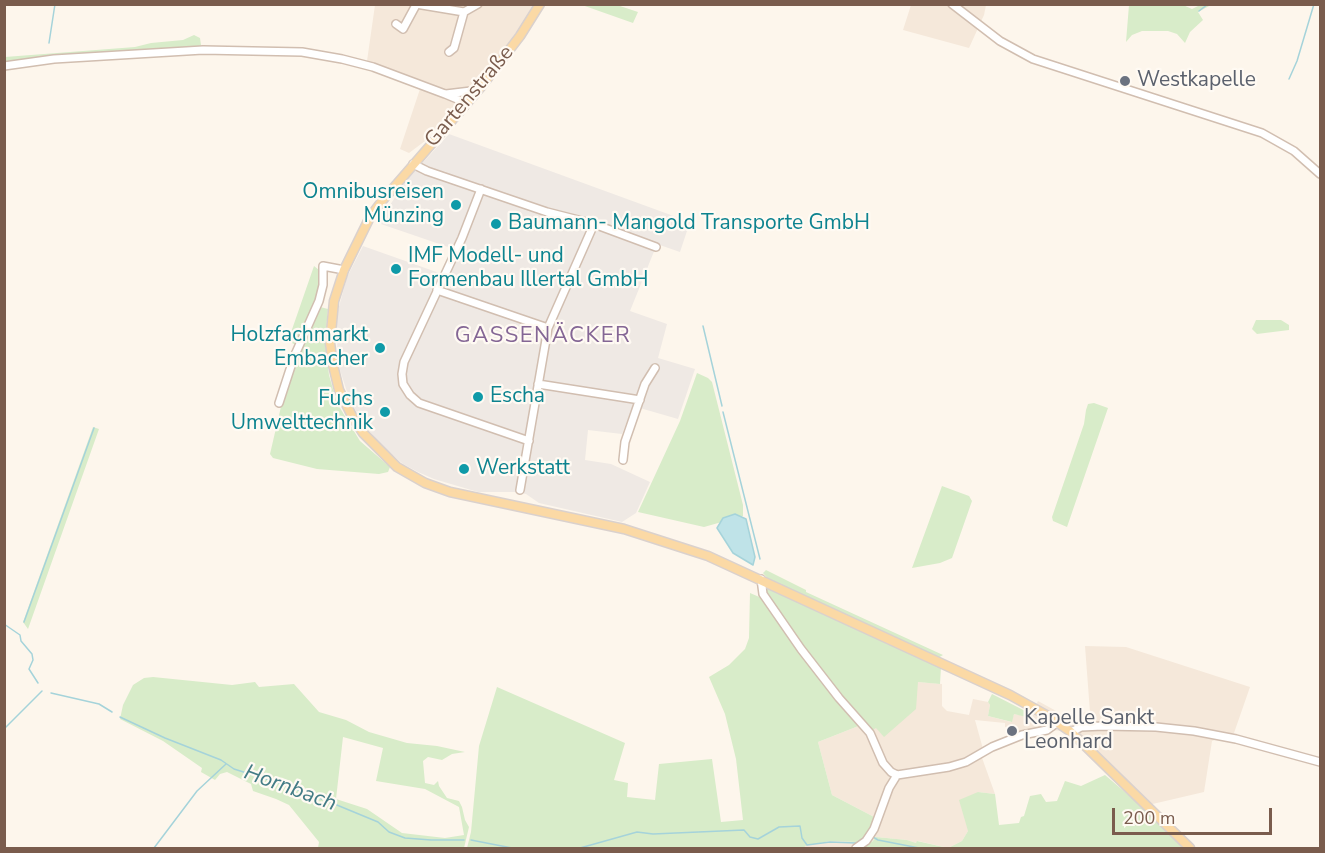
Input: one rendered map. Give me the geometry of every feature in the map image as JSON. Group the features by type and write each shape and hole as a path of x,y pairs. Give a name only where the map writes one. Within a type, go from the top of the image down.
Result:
{"main road":[{"name":"Gartenstraße","path":"540,4 520,36 481,87 394,185 370,217 344,270 334,301 330,343 339,390 363,433 397,466 425,483 450,492 650,536 708,556 1010,695 1058,722 1071,732 1190,849"}],"street":[{"path":"396,24 402,29 416,5 464,12 478,4"},
{"path":"952,4 1000,41 1033,59 1262,133 1294,152 1320,174"},
{"path":"449,52 454,48 464,12"},
{"path":"4,66 54,59 203,50 317,54 360,63 445,94 457,99 465,106"},
{"path":"445,94 471,92 481,87"},
{"path":"413,164 427,171 547,212 594,224 656,247"},
{"path":"480,189 462,238 404,362 402,374 407,390 419,403 529,441"},
{"path":"520,490 548,328 594,224"},
{"path":"279,403 294,357 319,301 323,285 322,267 344,270"},
{"path":"437,290 548,328"},
{"path":"623,460 625,442 645,384 655,368"},
{"path":"538,384 640,400"},
{"path":"761,579 763,594 801,649 870,733 883,763 897,775 966,762 992,747 1022,735 1047,730 1058,722"},
{"path":"1071,732 1081,727 1156,727 1194,731 1236,739 1320,762"},
{"path":"856,849 874,830 889,788 897,775"}],"shaded area":[{"path":"375,5 538,5 481,80 425,141 409,153 400,149 422,88 366,68"},
{"path":"911,5 986,5 984,15 969,48 903,30"},
{"path":"449,134 690,222 680,252 657,244 630,311 667,324 658,358 695,369 678,419 633,406 622,434 588,430 585,460 611,464 650,482 636,513 622,522 539,503 526,494 478,492 418,472 403,464 380,444 362,422 349,398 339,367 337,314 347,277 363,246 442,274 454,249 378,223 406,181"},
{"path":"1085,646 1126,647 1250,687 1234,733 1212,741 1204,792 1144,806 1065,731 1048,730 1026,736 981,755 995,794 978,792 968,831 962,841 948,848 918,841 916,843 876,837 872,842 869,840 860,848 804,848 804,846 830,841 856,842 876,818 832,795 818,742 861,725 872,731 876,727 884,736 918,682 942,684 942,706 947,711 969,715 973,699 988,702 990,705 988,716 1011,722 1014,714 1030,717 1038,701 1078,723 1078,713 1090,712","holes":["975,720 1005,723 1005,727 1008,728 1008,739 983,749"]}],"green space":[{"path":"582,5 617,5 638,12 633,23"},
{"path":"1129,5 1183,5 1192,9 1200,5 1211,5 1198,12 1203,20 1190,32 1185,43 1177,34 1168,31 1142,31 1132,35 1126,42"},
{"path":"194,35 200,38 199,48 5,63 5,57 135,47 183,40"},
{"path":"314,266 319,270 319,292 296,345 288,341"},
{"path":"320,307 328,309 325,341 329,375 337,403 360,441 390,467 388,472 379,474 317,469 273,458 270,454 283,398"},
{"path":"1256,320 1281,320 1289,325 1289,330 1257,334 1252,329"},
{"path":"697,373 712,382 743,505 743,516 704,527 638,512 680,421"},
{"path":"1094,403 1108,408 1067,527 1053,521 1052,517 1084,424 1088,404"},
{"path":"93,427 99,429 28,629 23,622"},
{"path":"942,486 969,496 972,501 952,558 940,563 912,568"},
{"path":"766,570 806,592 943,655 938,658 768,579 763,573"},
{"path":"768,586 941,667 940,684 918,682 916,709 884,737 876,728 871,731 821,673 766,593"},
{"path":"750,593 764,599 861,725 818,742 832,795 876,818 869,834 856,842 830,841 804,848 467,848 471,832 479,746 497,687 625,743 614,780 628,783 627,797 655,800 659,764 712,759 721,822 743,820 736,759 725,714 709,677 729,665 745,649 749,638"},
{"path":"144,678 232,685 255,682 259,687 294,684 319,712 346,720 369,732 407,743 465,752 452,754 442,760 428,757 423,761 425,783 434,785 438,781 447,798 459,801 462,807 469,827 464,848 318,848 319,842 289,805 253,791 251,784 227,772 220,774 215,780 201,772 202,768 163,741 120,719 123,705 133,685","holes":["343,737 383,748 376,781 425,789 459,807 464,835 445,838 402,833 367,809 336,799"]},
{"path":"992,694 1031,714 1030,718 1014,714 1012,722 988,716 990,705 988,702"},
{"path":"1105,775 1146,810 1183,848 948,848 962,841 968,831 959,800 978,792 995,794 999,825 1019,823 1021,817 1024,816 1030,796 1041,794 1046,802 1057,801 1065,781 1081,786"},
{"path":"876,837 916,843 917,841 948,848 860,848 869,840 872,842"}],"water":[{"path":"735,514 746,519 755,557 753,565 733,553 717,528 723,518"}],"waterway":[{"path":"49,43 55,4"},
{"path":"1199,11 1208,4"},
{"path":"1289,79 1297,61 1314,4"},
{"path":"703,326 722,406"},
{"path":"723,412 760,559"},
{"path":"24,622 94,428"},
{"path":"4,624 20,635 21,641 32,654 33,660 29,669 38,683"},
{"path":"4,729 42,691"},
{"name":"Hornbach","path":"51,693 99,704 112,712"},
{"name":"Hornbach","path":"120,717 221,760 234,769 288,786 378,822 389,832 405,838 464,840"},
{"path":"154,848 197,791 226,764"},
{"name":"Hornbach","path":"580,848 637,832 653,834 744,830 750,837 758,839 779,827 800,826 802,838 807,845 830,842 856,843 866,836"},
{"path":"873,837 919,848"},
{"name":"Hornbach","path":"471,840 512,848"}],"place":[{"name":"Westkapelle","path":"1125,81"},
{"name":"Omnibusreisen Münzing","path":"456,205"},
{"name":"Baumann- Mangold Transporte GmbH","path":"496,224"},
{"name":"IMF Modell- und Formenbau Illertal GmbH","path":"396,269"},
{"name":"Holzfachmarkt Embacher","path":"380,348"},
{"name":"Escha","path":"478,397"},
{"name":"Fuchs Umwelttechnik","path":"385,412"},
{"name":"Werkstatt","path":"464,469"},
{"name":"Kapelle Sankt Leonhard","path":"1012,731"}],"district":[{"name":"GASSENÄCKER","path":"543,337"}]}
